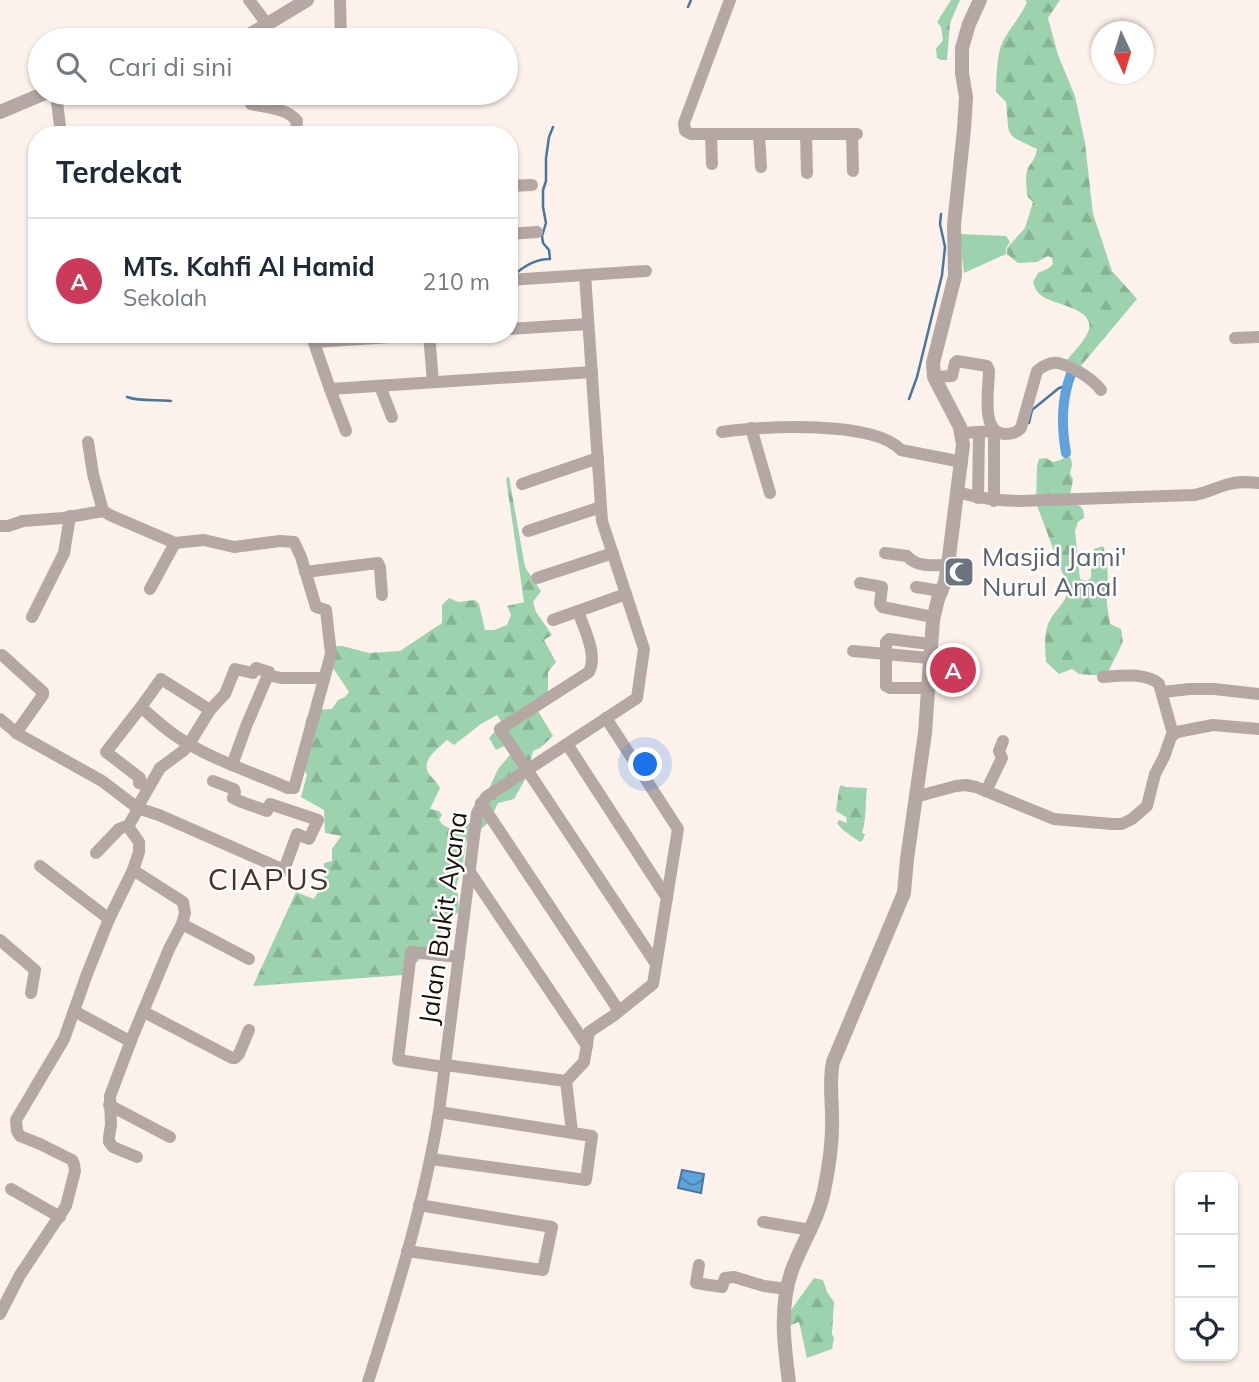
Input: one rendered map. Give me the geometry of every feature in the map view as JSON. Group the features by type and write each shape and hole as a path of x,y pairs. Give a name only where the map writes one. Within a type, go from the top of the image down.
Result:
{"street":[{"path":"249,0 267,24"},
{"path":"260,28 307,0"},
{"path":"340,0 341,28"},
{"path":"730,0 684,123 683,127 687,133 855,134 853,171"},
{"path":"789,1382 784,1330 787,1289 796,1261 821,1206 832,1127 833,1062 904,893 925,733 933,617 945,582 962,462 962,433 934,377 933,363 955,276 954,225 966,97 962,47 979,0"},
{"path":"0,112 28,100"},
{"path":"57,105 60,126"},
{"path":"256,105 284,111 298,121 297,126"},
{"path":"711,135 712,164"},
{"path":"760,135 761,167"},
{"path":"806,135 807,173"},
{"path":"518,186 531,185"},
{"path":"518,233 537,232"},
{"path":"518,279 646,271"},
{"name":"Jalan Bukit Ayana","path":"368,1382 395,1298 431,1159 481,803 486,797 637,698 644,649 602,521 585,275"},
{"path":"518,328 589,324"},
{"path":"1235,338 1259,337"},
{"path":"315,343 346,431"},
{"path":"430,343 432,382"},
{"path":"934,377 952,376 954,363 957,361 987,366 988,418 994,431 994,501"},
{"path":"962,433 1017,432 1021,428 1037,371 1043,366 1058,363 1068,367 1093,381 1101,390"},
{"path":"330,389 592,372"},
{"path":"380,386 392,417"},
{"path":"722,432 751,428 803,427 849,431 878,436 894,443 901,450 962,462"},
{"path":"751,428 770,493"},
{"path":"978,498 979,432"},
{"path":"88,442 103,511"},
{"path":"522,484 598,458"},
{"path":"957,492 994,501 1020,501 1195,495 1230,483 1259,483"},
{"path":"528,531 601,508"},
{"path":"0,526 23,520 103,511 174,543 204,540 234,547 280,541 295,542 316,607 326,610 331,654 294,788 232,765 189,744 162,726 141,707"},
{"path":"32,617 64,553 70,516"},
{"path":"150,589 174,543"},
{"path":"537,578 613,553"},
{"path":"885,553 907,556 912,563 921,565 948,565"},
{"path":"305,572 378,563 382,595"},
{"path":"860,583 882,587 882,607 933,617"},
{"path":"916,587 941,592"},
{"path":"553,620 626,594"},
{"path":"578,611 592,654 589,672 500,729 656,964"},
{"path":"853,651 886,654 930,651"},
{"path":"886,654 888,688 928,688"},
{"path":"2,655 43,692 16,733"},
{"path":"96,853 119,829 129,825 160,768 189,744 210,710 227,692 235,669 253,673 256,668 269,672 232,765"},
{"path":"268,676 324,678"},
{"path":"915,797 966,785 976,786 1054,819 1112,824 1127,821 1147,806 1155,774 1173,734 1159,684 1150,678 1103,677"},
{"path":"148,786 139,783 140,778 106,752 161,679 210,710"},
{"path":"1162,692 1214,689 1259,694"},
{"path":"566,1081 584,1062 589,1032 653,984 678,829 606,718"},
{"path":"0,719 16,733 102,782 137,808 284,870 297,834 309,839 318,821 270,804 267,811 244,804 233,799 234,789 213,781"},
{"path":"1173,734 1213,725 1259,729"},
{"path":"986,791 1002,758 999,751 1003,741"},
{"path":"567,744 667,898"},
{"path":"481,803 619,1012"},
{"path":"0,1314 20,1275 60,1217 75,1177 72,1160 20,1136 16,1120 64,1039 109,919 139,852 139,842 129,825"},
{"path":"40,866 109,919"},
{"path":"132,870 183,902 185,913 111,1091 109,1142 113,1147 137,1157"},
{"path":"470,872 587,1046"},
{"path":"182,924 248,959"},
{"path":"0,940 33,968 35,974 31,993"},
{"path":"459,957 411,952 398,1060 566,1081"},
{"path":"74,1011 128,1040 132,1038"},
{"path":"144,1012 232,1058 239,1054 249,1030"},
{"path":"566,1081 572,1132"},
{"path":"109,1105 170,1137"},
{"path":"431,1159 586,1180 592,1136 439,1112"},
{"path":"12,1189 60,1217"},
{"path":"407,1251 543,1269 552,1227 419,1205"},
{"path":"763,1222 811,1230"},
{"path":"699,1265 695,1283 722,1287 725,1278 734,1277 764,1286 787,1289"}],"green space":[{"path":"951,0 960,0 950,23 947,60 941,60 937,58 936,49 943,40 941,27 937,22"},
{"path":"1025,0 1060,0 1048,18 1058,55 1075,96 1085,143 1093,214 1112,271 1137,299 1080,367 1066,361 1086,337 1089,322 1072,308 1040,295 1033,282 1038,273 1053,264 1052,258 1048,256 1037,262 1018,263 1007,254 1007,248 1025,228 1033,202 1027,196 1026,177 1037,149 1010,133 1006,102 996,92 997,75 1001,46 1024,8 1027,2"},
{"path":"959,234 1006,236 1010,242 1006,254 964,273"},
{"path":"1066,456 1071,458 1072,465 1070,495 1073,503 1082,508 1084,515 1075,531 1080,579 1086,581 1091,578 1094,549 1103,546 1107,566 1110,624 1121,629 1123,642 1106,676 1079,674 1072,669 1059,674 1046,662 1047,627 1064,601 1068,589 1036,503 1037,466 1039,459 1046,458 1053,462"},
{"path":"509,477 525,567 541,591 533,602 536,612 552,635 544,640 556,662 548,672 548,694 532,701 553,736 533,751 527,776 514,799 498,803 489,822 466,842 457,883 459,911 428,951 404,975 253,986 296,892 314,899 324,881 324,863 332,861 332,849 341,836 325,833 324,810 301,797 307,775 300,761 306,719 313,710 332,709 338,700 349,692 329,662 327,647 342,646 369,653 400,651 442,623 442,605 449,598 458,602 475,600 479,604 485,630 507,625 511,615 507,606 524,602 506,478","holes":["497,715 502,723 489,738 496,750 506,745 514,750 498,769 476,817 458,834 442,824 439,811 430,809 440,788 429,774 428,759 447,740 454,745"]},
{"path":"841,785 867,788 862,833 865,834 860,842 837,823 839,820 847,823 846,817 836,811"},
{"path":"814,1278 823,1280 834,1302 834,1338 832,1349 807,1358 799,1322 788,1326 788,1314"}],"water":[{"path":"682,1170 704,1174 701,1193 678,1188"}],"waterway":[{"path":"688,7 691,0"},
{"path":"518,272 531,263 550,259 542,236 546,223 543,190 549,137 553,127"},
{"path":"909,399 942,275 945,247 940,224 941,214"},
{"path":"1066,453 1063,413 1071,374"},
{"path":"1029,423 1032,410 1059,388 1066,386"},
{"path":"127,397 171,401"}],"place":[{"name":"Masjid Jami' Nurul Amal","path":"959,572"},
{"name":"MTs. Kahfi Al Hamid","path":"953,670"}],"district":[{"name":"CIAPUS","path":"269,880"}]}
